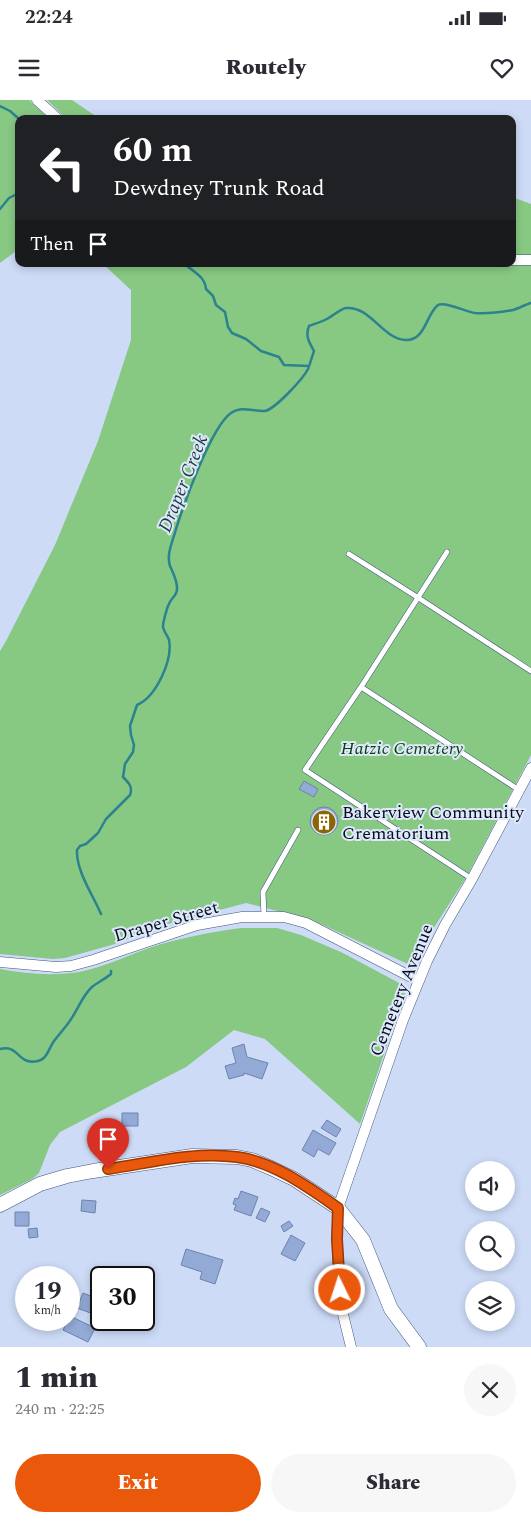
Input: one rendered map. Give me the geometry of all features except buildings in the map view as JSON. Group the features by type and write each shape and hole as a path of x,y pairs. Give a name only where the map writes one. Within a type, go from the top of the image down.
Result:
{"main road":[{"path":"0,1205 40,1184 67,1176 192,1156 216,1155 237,1157 272,1168 316,1192 338,1208 363,1240 391,1309 419,1347"}],"street":[{"path":"37,100 54,115"},
{"path":"516,260 531,260"},
{"name":"Cemetery Avenue","path":"351,1347 342,1306 337,1239 338,1208 403,1020 419,981 445,925 472,879 531,768"},
{"name":"Draper Street","path":"0,962 56,967 71,966 197,925 242,917 264,917 284,918 306,923 419,981"}],"lane":[{"path":"447,552 361,687 305,770 472,879"},
{"path":"349,554 531,672"},
{"path":"361,687 519,790"},
{"path":"264,917 263,892 298,830"}],"green space":[{"path":"0,100 29,100 46,115 15,115 15,252 0,263"},
{"path":"47,100 72,100 94,115 63,115"},
{"path":"516,198 531,204 531,255 516,256"},
{"name":"Hatzic Cemetery","path":"531,264 531,755 467,876 410,965 312,920 246,903 160,926 115,944 65,958 53,959 0,954 0,651 55,545 98,441 131,340 131,290 106,267 516,267 516,265"},
{"path":"241,928 277,928 301,935 343,953 401,984 405,993 360,1124 265,1039 234,1030 186,1067 60,1132 50,1145 39,1173 32,1179 0,1195 0,969 40,974 79,972 166,943 198,935"}],"waterway":[{"path":"0,106 15,115"},
{"path":"0,209 9,198 15,195"},
{"path":"189,267 201,277 206,289 213,296 216,305 225,312 228,327 232,333 246,339 261,351 279,357 284,365 309,366"},
{"name":"Draper Creek","path":"101,914 82,874 77,858 77,850 98,833 106,819 130,795 130,785 123,777 125,764 133,752 134,745 130,726 137,705 151,694 162,677 170,648 163,624 168,606 177,590 176,579 169,561 170,548 199,467 223,421 231,413 239,409 265,411 282,399 301,380 309,367 314,351 309,342 309,326 327,319 346,308 363,312 390,334 406,340 418,336 434,309 441,304 475,313 484,313 513,310 531,303"},
{"name":"Draper Creek","path":"0,1049 11,1049 26,1061 41,1060 46,1056 86,994 92,987 111,974 111,971"}],"place":[{"name":"Bakerview Community Crematorium","path":"324,822"}],"route":[{"path":"108,1169 192,1156 216,1155 252,1160 272,1168 316,1192 338,1208 337,1239 340,1290"}]}
